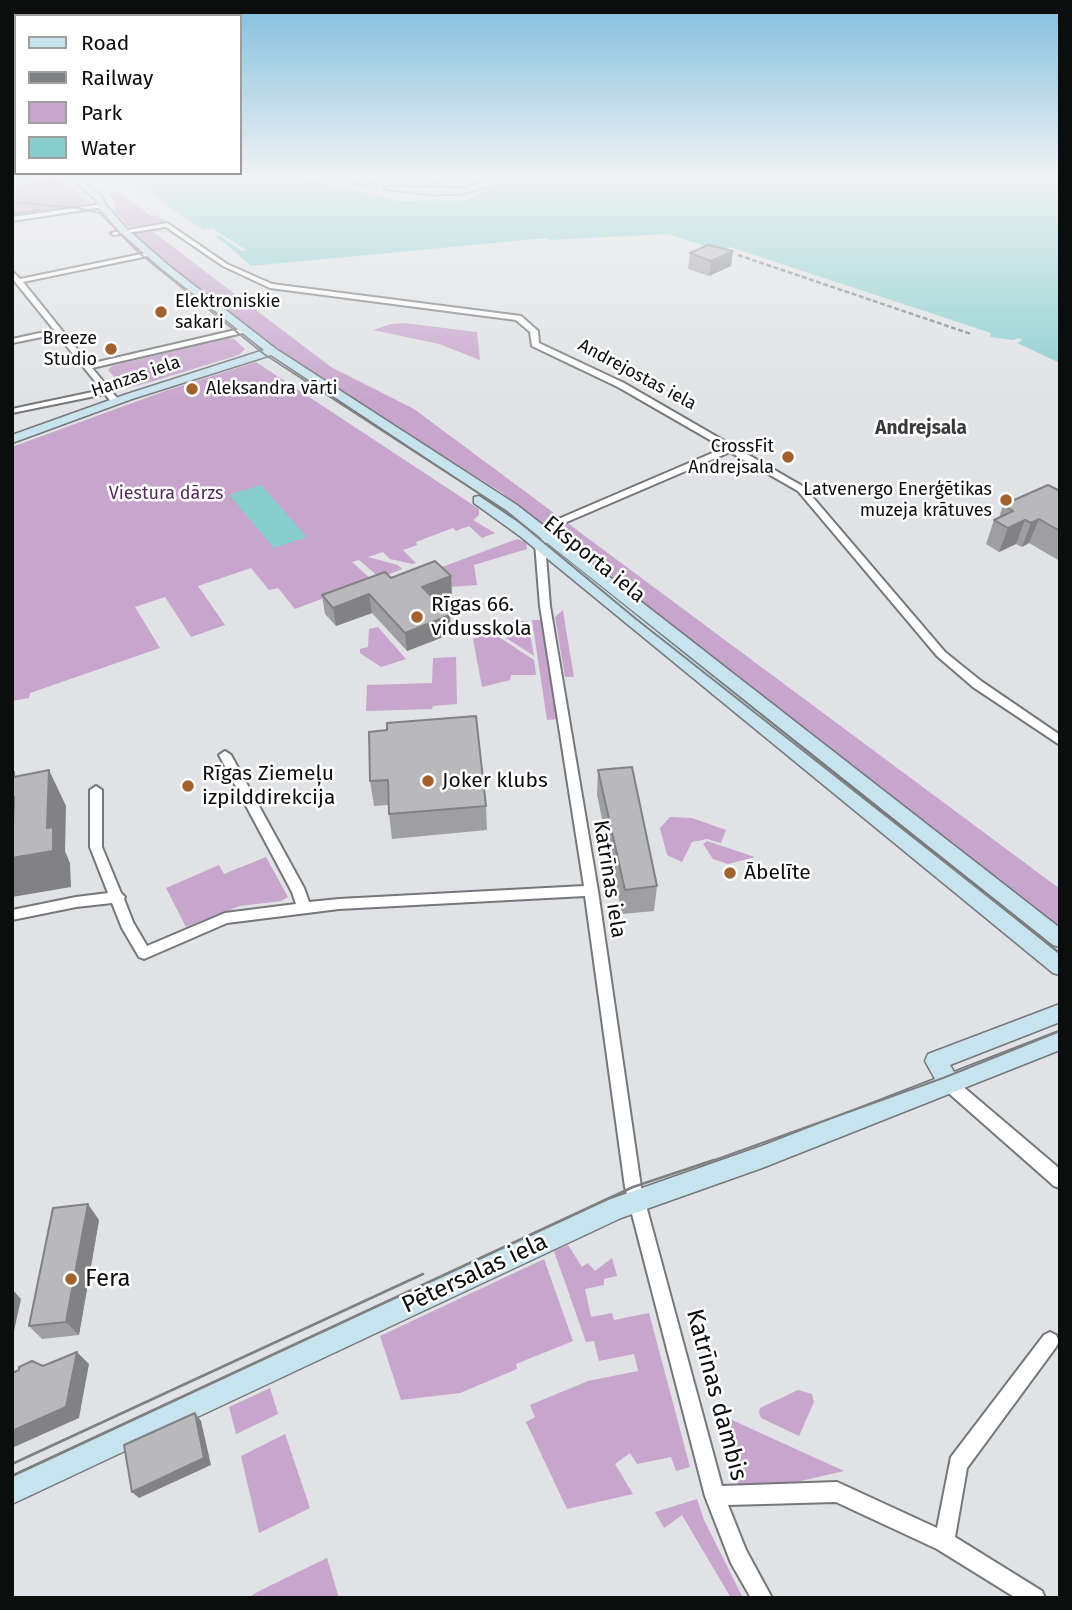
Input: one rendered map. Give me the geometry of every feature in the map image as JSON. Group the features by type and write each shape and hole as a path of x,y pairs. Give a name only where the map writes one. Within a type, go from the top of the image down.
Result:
{"street":[{"name":"Eksporta iela","path":"135,252 233,332 488,491 545,537 556,559 1060,967"},
{"name":"Eksporta iela","path":"147,252 244,330 266,353"},
{"name":"Andrejostas iela","path":"206,252 225,265 270,286 518,318 534,331 535,344 621,385 801,489 941,654 977,684 1060,741"},
{"path":"19,281 150,254"},
{"path":"12,273 114,401"},
{"path":"87,367 244,330"},
{"path":"12,341 58,332"},
{"name":"Hanzas iela","path":"12,439 114,401 266,353"},
{"path":"12,411 106,391"},
{"path":"545,537 732,448"},
{"name":"Katrīnas iela","path":"545,537 556,559 545,606 636,1199"},
{"name":"Eksporta iela","path":"556,559 1060,939"},
{"path":"225,755 299,892 304,908"},
{"path":"96,790 96,847 127,924 144,953 225,918 304,908 590,891"},
{"path":"12,915 76,902 118,897"},
{"path":"1060,1013 936,1061 943,1078 949,1084 1060,1180"},
{"name":"Pētersalas iela","path":"12,1490 636,1199 762,1157 1060,1040"},
{"name":"Katrīnas dambis","path":"636,1199 715,1496 738,1556 762,1598"},
{"path":"943,1542 958,1464 1050,1341"},
{"path":"715,1496 837,1492 943,1542 1035,1598"}],"green space":[{"path":"154,252 180,252 331,367 414,409 1060,889 1060,929 501,492 322,382 171,268"},
{"path":"404,323 477,332 480,360 439,344 373,330"},
{"path":"227,338 234,339 245,349 239,355 125,389 108,370 112,366"},
{"name":"Viestura dārzs","path":"256,362 479,509 479,515 473,520 495,533 482,538 469,526 456,531 453,528 403,550 416,563 412,564 390,559 383,552 368,557 398,565 402,569 380,578 359,560 352,562 372,580 295,609 278,588 269,590 251,568 198,586 225,625 191,637 165,597 135,607 160,648 30,693 29,698 12,701 12,447 165,391"},
{"path":"517,539 526,542 527,549 474,565 477,585 450,587 434,570"},
{"path":"563,610 574,677 565,677 555,617"},
{"path":"532,620 541,620 557,719 547,720"},
{"path":"516,621 528,621 534,656 494,630"},
{"path":"378,627 406,659 381,667 360,653 360,649 368,647 369,629"},
{"path":"491,632 534,660 536,675 511,675 510,680 482,687 473,639"},
{"path":"456,657 457,704 433,706 432,709 366,711 367,685 432,683 433,658"},
{"path":"670,817 692,818 726,830 721,843 707,839 692,842 682,862 667,855 660,828"},
{"path":"707,841 755,857 728,864 713,859 703,844"},
{"path":"266,857 288,897 281,901 240,906 186,927 166,888 219,865 224,874"},
{"path":"568,1245 582,1267 588,1263 595,1271 612,1258 617,1276 604,1279 604,1285 585,1289 591,1317 612,1313 614,1320 649,1313 690,1467 676,1471 671,1457 637,1464 630,1453 615,1464 633,1494 567,1509 526,1422 535,1417 530,1405 588,1381 638,1371 634,1354 599,1361 594,1341 586,1342 554,1251"},
{"path":"544,1259 573,1341 516,1364 517,1369 460,1393 401,1400 380,1336"},
{"path":"270,1388 278,1414 236,1434 229,1407"},
{"path":"798,1390 812,1394 814,1402 799,1436 761,1418 760,1408"},
{"path":"732,1420 844,1471 762,1490 743,1487 737,1482 718,1421"},
{"path":"285,1434 310,1508 259,1533 241,1456"},
{"path":"697,1499 704,1520 743,1598 731,1598 682,1515 664,1528 655,1512"},
{"path":"327,1558 339,1598 248,1598 259,1591"}],"water":[{"path":"235,252 398,252 251,266"},
{"path":"746,252 1060,252 1060,363 1017,343 1023,340 990,337 991,333"},
{"path":"261,485 307,537 274,548 229,495"}],"building":[{"path":"692,252 731,252 711,261 690,253"},
{"path":"1048,485 1060,491 1060,531 1039,519 1031,523 1025,520 1008,528 994,520 1013,511 1003,505"},
{"path":"435,561 451,576 422,587 450,615 405,633 369,594 333,608 322,595 385,572 391,578"},
{"name":"Joker klubs","path":"476,716 486,806 389,814 388,780 370,781 369,732 387,730 387,723"},
{"path":"632,767 657,886 625,890 598,770"},
{"path":"49,770 47,828 53,827 53,851 12,858 12,772 14,777"},
{"path":"88,1204 66,1322 29,1326 53,1208"},
{"path":"77,1352 66,1407 12,1431 12,1373 32,1361 43,1366"},
{"path":"195,1413 204,1458 132,1492 124,1445"}],"tram line":[{"path":"138,252 264,354 506,511 635,618 1060,953"},
{"path":"709,1162 943,1078 1060,1031"},
{"path":"12,1476 633,1187 714,1160"},
{"path":"12,1464 423,1274"}],"railway":[{"path":"738,255 971,334"}],"place":[{"name":"Elektroniskie sakari","path":"161,312"},
{"name":"Breeze Studio","path":"111,349"},
{"name":"Aleksandra vārti","path":"192,389"},
{"name":"CrossFit Andrejsala","path":"788,457"},
{"name":"Latvenergo Enerģētikas muzeja krātuves","path":"1006,500"},
{"name":"Rīgas 66. vidusskola","path":"417,617"},
{"name":"Joker klubs","path":"428,781"},
{"name":"Rīgas Ziemeļu izpilddirekcija","path":"188,786"},
{"name":"Ābelīte","path":"730,873"},
{"name":"Fera","path":"71,1279"}],"district":[{"name":"Andrejsala","path":"921,429"}]}
